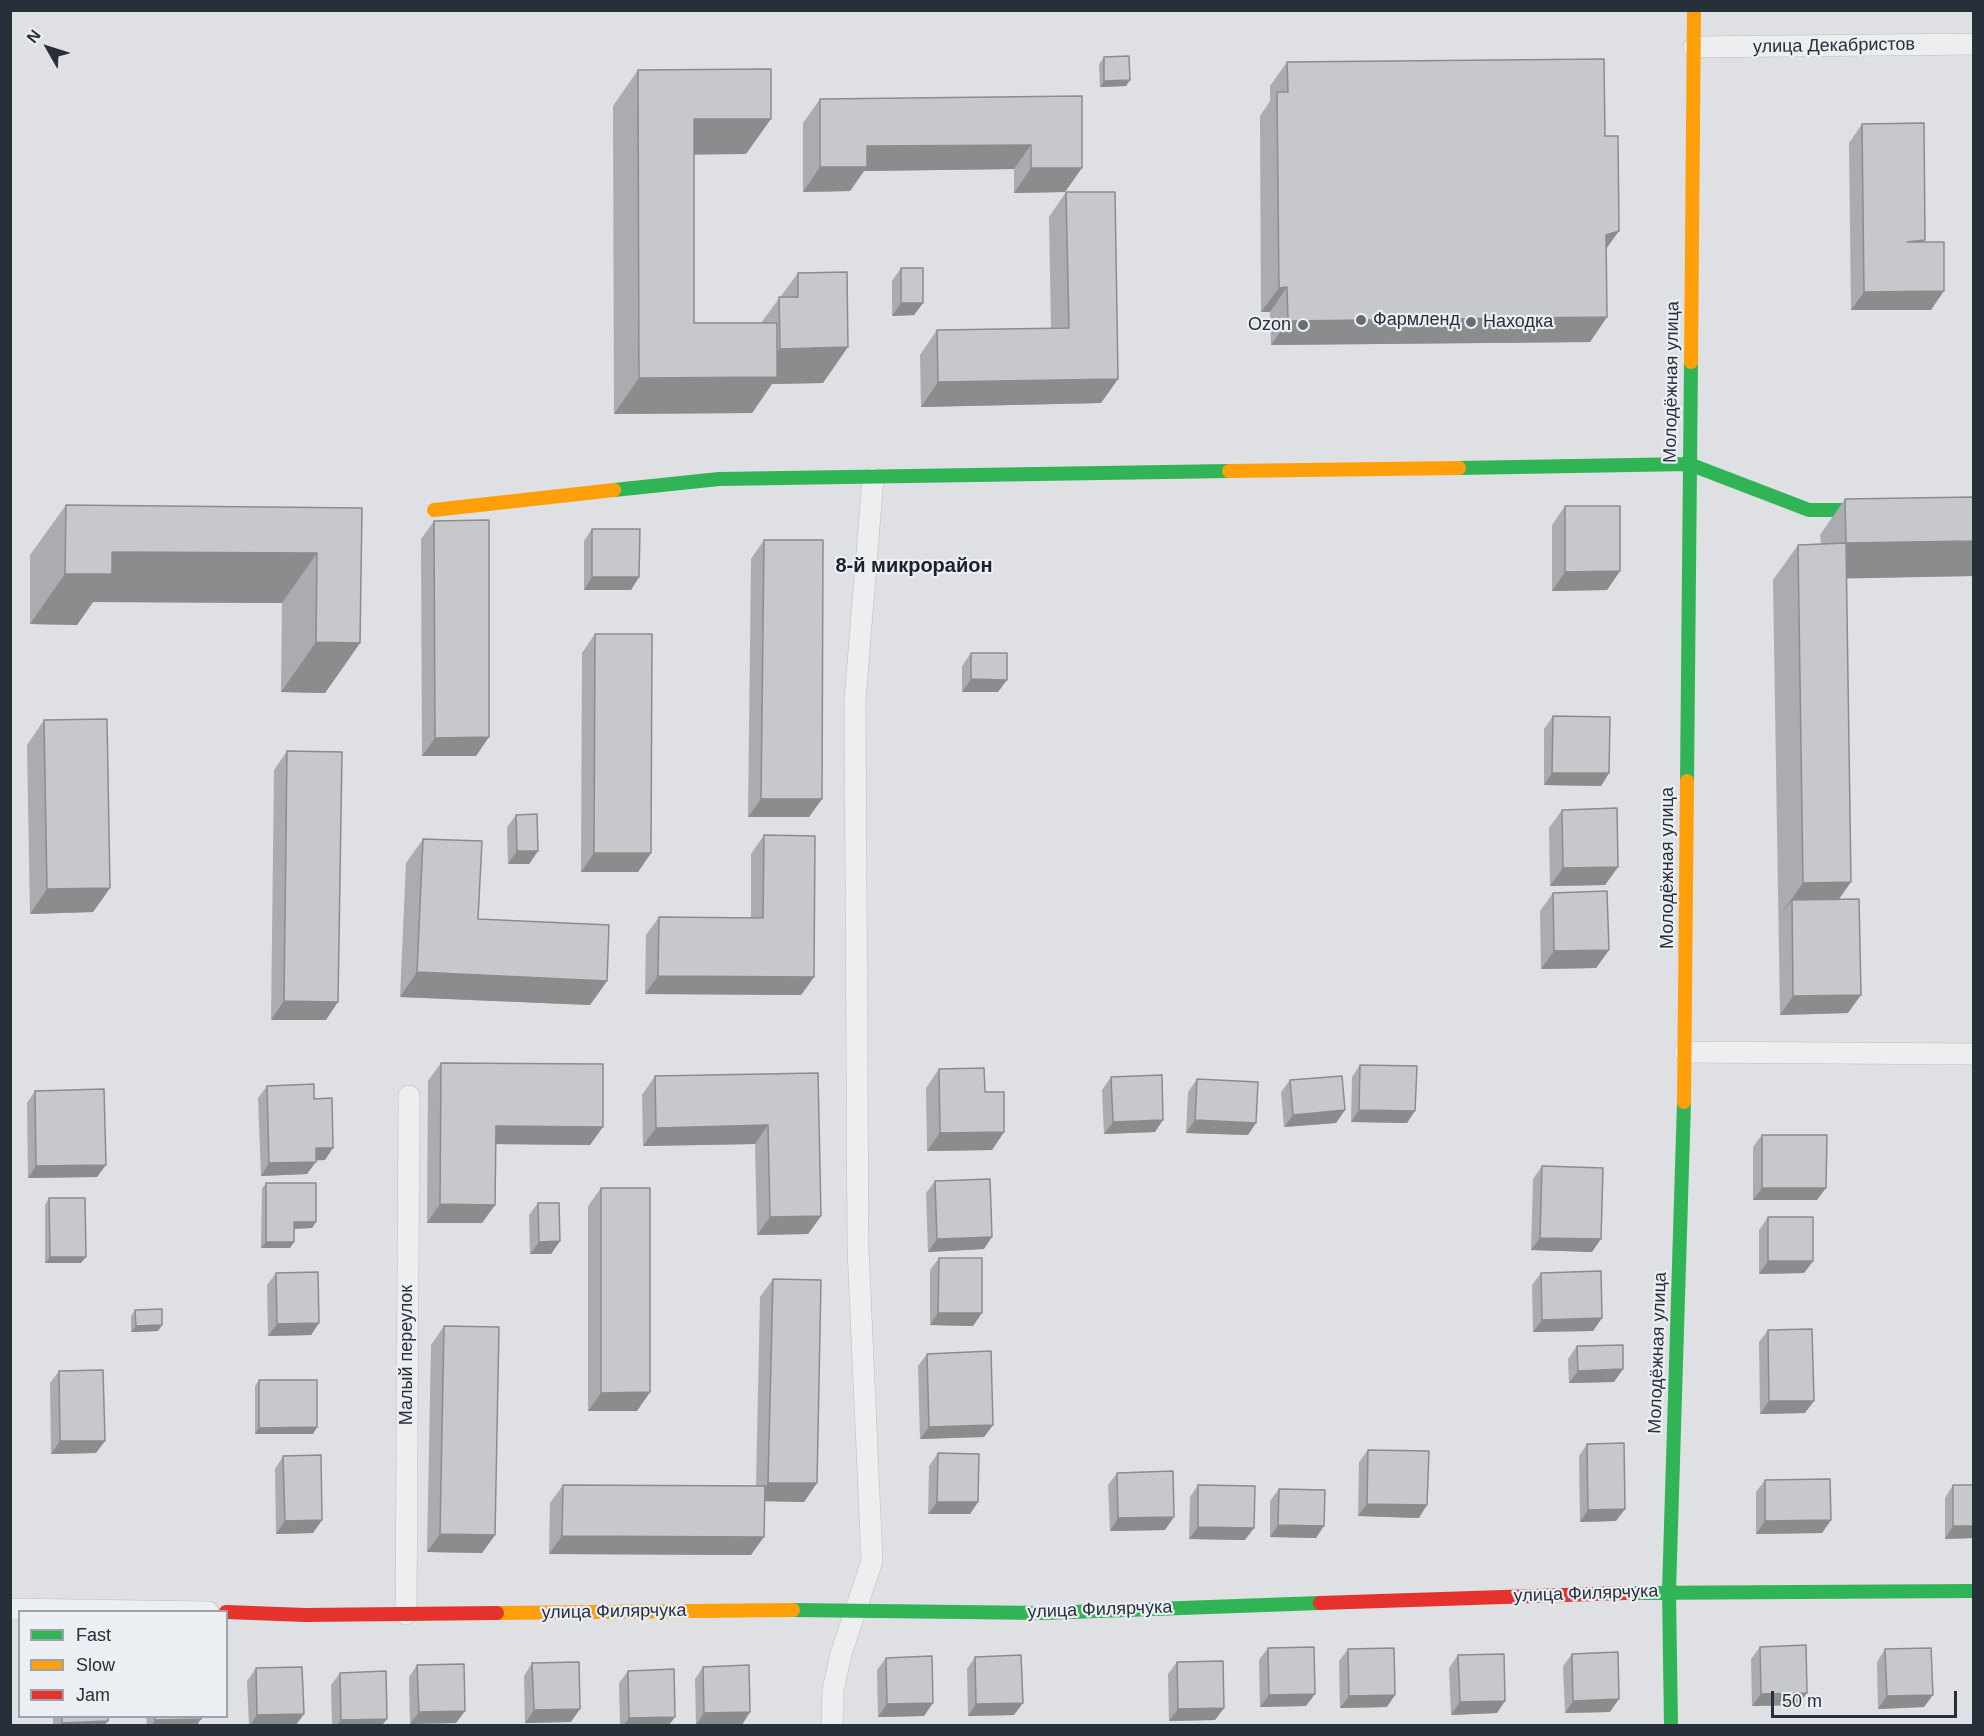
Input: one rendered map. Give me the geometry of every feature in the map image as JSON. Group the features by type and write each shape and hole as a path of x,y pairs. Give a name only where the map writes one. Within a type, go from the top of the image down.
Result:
{"street":[{"name":"Молодёжная улица","path":"1671,1725 1669,1591 1685,1052 1694,10"},
{"name":"улица Декабристов","path":"1694,47 1974,44"},
{"path":"434,510 719,479 1689,464 1809,510 1891,510"},
{"path":"832,1725 833,1690 841,1654 872,1561 858,1248 855,700 873,478"},
{"path":"1685,1052 1974,1054"},
{"name":"Малый переулок","path":"406,1614 409,1096"},
{"name":"улица Филярчука","path":"228,1612 305,1615 855,1609 1044,1613 1669,1591 1974,1591"},
{"path":"10,1609 109,1610"}],"building":[{"path":"1129,56 1130,80 1104,81 1104,57"},
{"path":"1604,59 1605,136 1618,136 1619,231 1606,235 1607,317 1288,321 1287,287 1279,288 1277,92 1288,92 1287,62"},
{"path":"771,69 771,119 694,119 694,323 777,323 777,377 639,378 638,70"},
{"path":"1082,96 1082,168 1031,168 1031,145 867,146 867,167 820,167 820,99"},
{"path":"1924,123 1925,240 1907,242 1944,242 1944,291 1864,292 1862,124"},
{"path":"1066,192 1115,192 1118,379 938,382 937,330 1069,328"},
{"path":"901,268 923,268 923,303 901,303"},
{"path":"847,272 848,347 780,349 779,297 798,297 798,273"},
{"path":"1974,497 1974,541 1846,543 1845,499"},
{"path":"66,505 362,508 360,643 316,642 317,553 112,552 112,574 65,574"},
{"path":"1565,506 1620,506 1620,571 1565,572"},
{"path":"489,520 489,737 435,738 434,521"},
{"path":"592,529 640,529 639,577 592,577"},
{"path":"764,540 823,540 822,799 761,799"},
{"path":"1846,543 1851,882 1803,883 1798,545"},
{"path":"595,634 652,634 651,853 594,853"},
{"path":"971,653 1007,653 1007,680 971,679"},
{"path":"1553,716 1610,717 1609,773 1552,773"},
{"path":"107,719 110,888 47,889 44,720"},
{"path":"287,751 342,752 338,1002 284,1001"},
{"path":"1617,808 1618,867 1563,868 1562,810"},
{"path":"537,814 538,851 517,851 516,815"},
{"path":"764,835 815,836 814,977 658,976 659,917 763,918"},
{"path":"423,839 482,841 478,919 609,925 607,981 417,972"},
{"path":"1607,891 1609,950 1554,951 1553,893"},
{"path":"1859,899 1861,995 1793,996 1792,900"},
{"path":"441,1063 603,1064 603,1127 496,1126 495,1205 440,1204"},
{"path":"1360,1065 1417,1066 1415,1111 1359,1110"},
{"path":"984,1068 985,1092 1004,1092 1004,1132 940,1133 939,1069"},
{"path":"818,1073 821,1216 770,1217 768,1125 656,1128 655,1076"},
{"path":"1162,1075 1163,1120 1113,1122 1111,1077"},
{"path":"1342,1076 1345,1110 1293,1115 1290,1080"},
{"path":"1197,1079 1258,1082 1256,1123 1195,1120"},
{"path":"314,1084 314,1099 332,1098 333,1148 316,1148 316,1162 269,1163 267,1086"},
{"path":"104,1089 106,1165 36,1166 35,1091"},
{"path":"1762,1135 1827,1135 1826,1188 1762,1188"},
{"path":"1542,1166 1603,1168 1601,1239 1540,1238"},
{"path":"990,1179 992,1237 937,1239 935,1181"},
{"path":"266,1183 316,1183 316,1222 294,1222 294,1242 266,1242"},
{"path":"601,1188 650,1188 650,1392 601,1393"},
{"path":"49,1198 85,1198 86,1257 50,1257"},
{"path":"538,1203 559,1203 560,1241 539,1242"},
{"path":"1768,1217 1813,1217 1813,1261 1768,1261"},
{"path":"939,1258 982,1258 982,1313 938,1313"},
{"path":"1601,1271 1602,1318 1542,1320 1541,1273"},
{"path":"318,1272 319,1323 277,1324 276,1273"},
{"path":"773,1279 821,1280 817,1483 768,1483"},
{"path":"162,1309 162,1325 136,1326 135,1310"},
{"path":"444,1326 499,1327 495,1535 440,1534"},
{"path":"1812,1329 1814,1401 1769,1401 1768,1330"},
{"path":"1623,1345 1623,1369 1578,1371 1577,1346"},
{"path":"991,1351 993,1425 929,1427 927,1354"},
{"path":"103,1370 105,1441 60,1441 59,1371"},
{"path":"259,1380 317,1380 317,1427 259,1428"},
{"path":"1624,1443 1625,1509 1588,1510 1587,1444"},
{"path":"1368,1450 1429,1451 1427,1505 1367,1504"},
{"path":"938,1453 979,1454 978,1502 937,1502"},
{"path":"321,1455 322,1520 285,1521 283,1456"},
{"path":"1173,1471 1174,1517 1118,1518 1117,1473"},
{"path":"1830,1479 1831,1520 1765,1521 1765,1480"},
{"path":"563,1485 765,1486 764,1537 562,1536"},
{"path":"1198,1485 1255,1486 1254,1528 1198,1527"},
{"path":"1953,1485 1974,1485 1974,1526 1953,1526"},
{"path":"1279,1489 1325,1490 1324,1526 1278,1525"},
{"path":"1806,1645 1807,1693 1761,1694 1760,1647"},
{"path":"1314,1647 1315,1694 1269,1695 1268,1648"},
{"path":"1394,1648 1395,1695 1349,1696 1348,1649"},
{"path":"1931,1648 1933,1695 1887,1696 1885,1649"},
{"path":"1618,1652 1619,1699 1573,1701 1572,1654"},
{"path":"1504,1654 1505,1701 1460,1702 1458,1655"},
{"path":"1021,1655 1023,1703 976,1704 975,1657"},
{"path":"932,1656 933,1703 887,1704 886,1658"},
{"path":"1223,1661 1224,1708 1178,1709 1177,1662"},
{"path":"579,1662 580,1709 534,1710 532,1663"},
{"path":"464,1664 465,1711 419,1712 417,1665"},
{"path":"749,1665 750,1712 704,1713 703,1667"},
{"path":"302,1667 304,1714 257,1715 256,1668"},
{"path":"674,1669 675,1717 629,1718 628,1671"},
{"path":"386,1671 387,1719 341,1720 340,1673"},
{"path":"62,1718 108,1718 108,1721 62,1723"},
{"path":"155,1718 201,1718 201,1719 155,1720"}],"traffic: fast":[{"path":"1687,781 1691,362"},
{"path":"1459,468 1689,464 1809,510 1875,510"},
{"path":"614,490 719,479 1229,471"},
{"path":"1671,1726 1669,1591 1684,1102"},
{"path":"1625,1593 1974,1591"},
{"path":"793,1610 1043,1613 1320,1603"}],"traffic: slow":[{"path":"1691,362 1694,10"},
{"path":"1229,471 1459,468"},
{"path":"434,510 614,490"},
{"path":"1684,1102 1687,781"},
{"path":"497,1613 793,1610"}],"traffic: jam":[{"path":"1320,1603 1625,1593"},
{"path":"228,1612 305,1615 497,1613"}],"place":[{"name":"Фармленд","path":"1361,320"},
{"name":"Находка","path":"1471,322"},
{"name":"Ozon","path":"1303,325"}],"district":[{"name":"8-й микрорайон","path":"914,566"}]}
